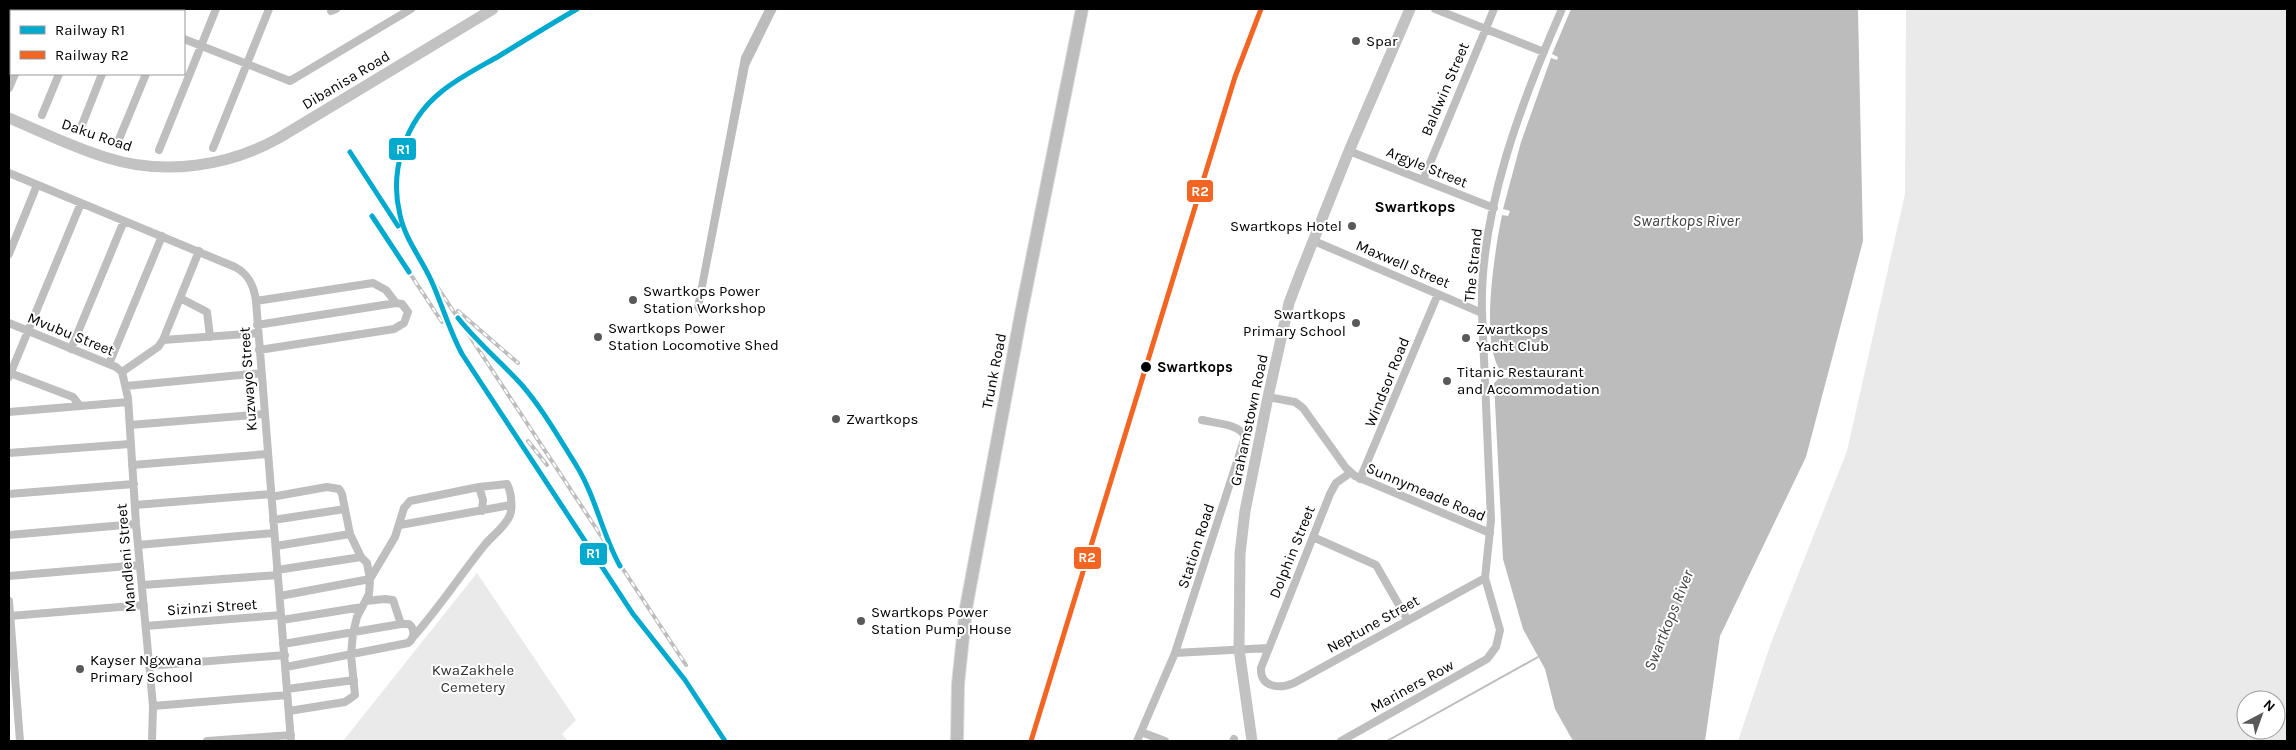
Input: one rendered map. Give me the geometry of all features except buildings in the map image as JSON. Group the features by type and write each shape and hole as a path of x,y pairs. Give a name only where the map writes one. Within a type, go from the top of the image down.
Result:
{"main road":[{"name":"Dibanisa Road","path":"208,163 263,148 493,9"},
{"name":"Trunk Road","path":"957,741 958,684 966,608 974,561 1082,9"},
{"name":"Grahamstown Road","path":"1252,741 1239,649 1240,554 1245,511 1268,396 1289,303 1349,151 1410,9"},
{"name":"Daku Road","path":"9,118 95,154 126,163 166,167 208,163"}],"street":[{"path":"159,150 216,9"},
{"path":"213,148 270,9"},
{"path":"185,39 290,81 411,9"},
{"path":"1435,9 1544,52"},
{"name":"Baldwin Street","path":"1423,180 1494,9"},
{"name":"The Strand","path":"1494,652 1500,630 1485,578 1490,533 1490,467 1482,285 1494,208 1505,159 1518,118 1562,9"},
{"path":"9,88 15,75"},
{"path":"42,115 59,75"},
{"path":"80,130 102,75"},
{"path":"117,144 146,75"},
{"name":"Argyle Street","path":"1349,151 1494,208"},
{"name":"Kuzwayo Street","path":"9,173 199,251 243,272 251,283 256,301 291,738"},
{"path":"9,254 37,185"},
{"path":"80,203 9,375 73,397 80,406"},
{"path":"71,349 124,221"},
{"path":"109,364 162,236"},
{"name":"Maxwell Street","path":"1314,241 1482,313"},
{"path":"122,372 158,347 163,340 199,251"},
{"path":"256,301 373,283 386,290 396,303"},
{"name":"Windsor Road","path":"1360,479 1438,294"},
{"path":"180,298 208,312 210,337"},
{"path":"163,340 210,337 396,303 402,304 408,312 404,323 397,328 259,350"},
{"name":"Mvubu Street","path":"9,323 109,364 122,372"},
{"name":"Mandleni Street","path":"122,372 128,402 136,524 153,706 152,741"},
{"path":"126,386 261,374"},
{"name":"Sunnymeade Road","path":"1268,396 1295,402 1304,408 1350,473 1360,479 1490,533"},
{"path":"9,412 128,402"},
{"path":"130,426 264,414"},
{"name":"Station Road","path":"1175,653 1246,438 1243,432 1235,428 1202,420"},
{"path":"9,453 130,444"},
{"path":"132,465 267,454"},
{"name":"Dolphin Street","path":"1272,686 1264,681 1260,674 1268,648 1333,487 1350,473"},
{"path":"9,494 134,484"},
{"path":"286,667 351,655 408,643 436,611 483,546 506,522 510,515 511,505 507,484 479,487 410,501 404,508 400,525 370,579 364,604 357,617 351,655 356,692 350,700 289,711"},
{"path":"135,505 271,495 334,487 342,494 350,534 361,557 367,563 370,579"},
{"path":"479,487 483,500 482,511"},
{"path":"400,525 511,505"},
{"path":"274,520 345,509"},
{"path":"9,535 136,524"},
{"path":"138,545 274,533"},
{"path":"276,546 350,534"},
{"path":"1314,537 1376,566 1407,619"},
{"path":"142,585 277,572 361,557"},
{"path":"9,576 140,565"},
{"name":"Neptune Street","path":"1272,686 1281,687 1294,683 1407,619 1485,578"},
{"path":"280,596 370,579"},
{"name":"Sizinzi Street","path":"146,626 281,618 385,599 393,600 401,624"},
{"path":"9,601 13,705 20,741"},
{"path":"10,621 144,605"},
{"path":"283,644 401,624 411,624 414,636"},
{"path":"1137,741 1175,653 1268,648"},
{"name":"Mariners Row","path":"1341,741 1479,664 1494,652"},
{"path":"149,666 284,654"},
{"path":"153,706 287,692 354,680"},
{"path":"1141,732 1165,741"},
{"path":"207,741 291,738"}],"green space":[{"path":"1906,9 2287,9 2287,741 1738,741 1771,643 1847,451 1905,194"},
{"name":"KwaZakhele Cemetery","path":"477,573 576,720 562,734 568,741 343,741"}],"water":[{"path":"765,9 777,9 749,66 700,317 694,308 741,57"},
{"name":"Swartkops River","path":"1571,9 1858,9 1863,241 1806,457 1720,636 1705,741 1573,741 1555,709 1545,669 1523,629 1503,559 1494,383 1499,378 1508,378 1507,370 1500,370 1494,357 1491,339 1490,318 1493,272 1502,215 1508,216 1510,211 1503,209 1521,142 1551,58 1557,60 1558,57 1552,54"}],"waterway":[{"path":"1387,741 1538,657"}],"railway":[{"path":"577,9 462,77 428,104 409,132 403,148 397,181 400,215 409,240 431,280 462,354 633,614 685,680 725,741"},
{"path":"1035,728 1235,77 1254,30"},
{"path":"350,152 400,229"},
{"path":"372,216 442,322"},
{"path":"438,288 686,665"},
{"path":"458,311 518,363"},
{"path":"481,344 526,389 577,466 586,483 605,535"},
{"path":"528,441 547,465"}],"rail line":[{"name":"R1","path":"577,9 462,77 428,104 409,132 403,148 397,181 400,215 409,240 431,280 462,354 633,614 685,680 725,741"},
{"name":"R2","path":"1031,741 1235,77 1261,9"},
{"name":"R1","path":"350,152 398,226"},
{"name":"R1","path":"372,216 409,272"},
{"name":"R1","path":"458,318 521,384 550,423 583,477 620,566"}],"place":[{"name":"Spar","path":"1356,41"},
{"name":"Swartkops Hotel","path":"1352,226"},
{"name":"Swartkops Power Station Workshop","path":"633,300"},
{"name":"Swartkops Primary School","path":"1356,323"},
{"name":"Swartkops Power Station Locomotive Shed","path":"598,337"},
{"name":"Zwartkops Yacht Club","path":"1466,338"},
{"name":"Swartkops","path":"1146,367"},
{"name":"Titanic Restaurant and Accommodation","path":"1447,381"},
{"name":"Zwartkops","path":"836,419"},
{"name":"Swartkops Power Station Pump House","path":"861,621"},
{"name":"Kayser Ngxwana Primary School","path":"80,669"}],"district":[{"name":"Swartkops","path":"1415,206"}]}
